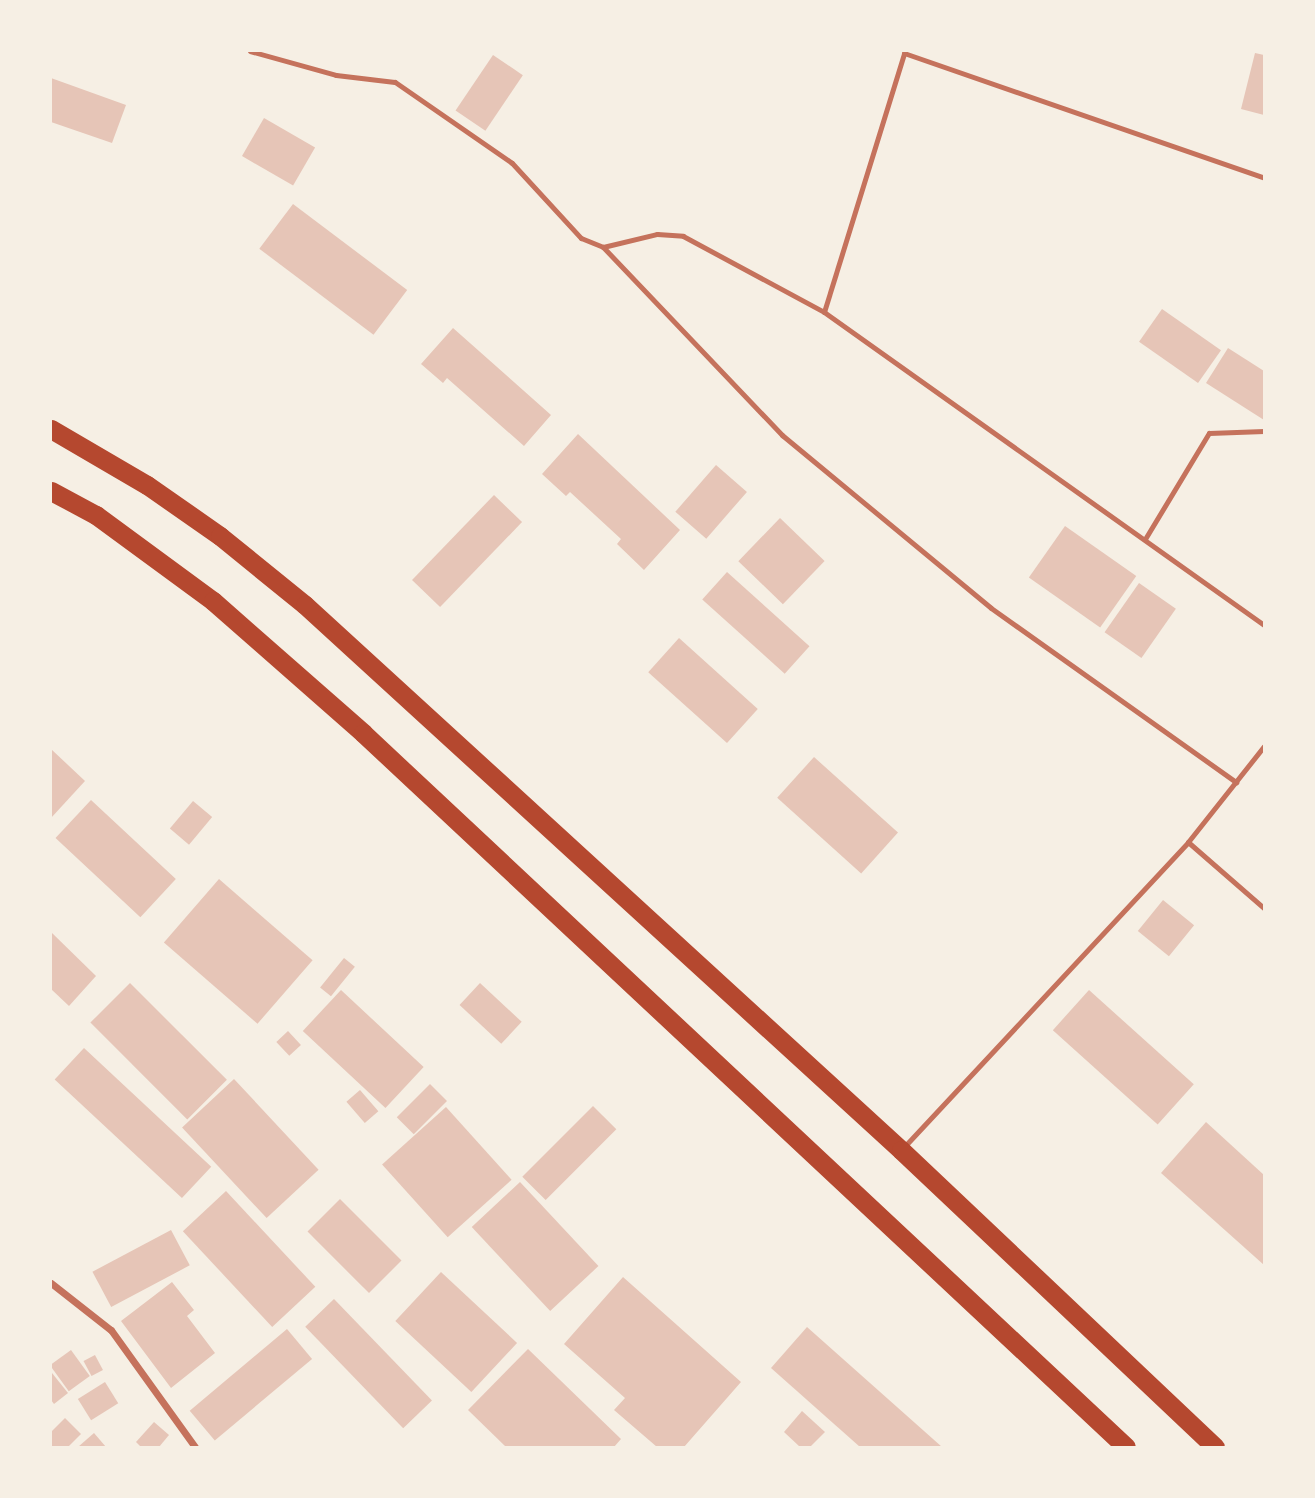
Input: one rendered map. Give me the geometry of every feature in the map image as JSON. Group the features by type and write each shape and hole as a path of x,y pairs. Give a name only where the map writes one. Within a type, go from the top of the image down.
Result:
{"highway":[{"path":"51,429 158,492 220,536 305,605 901,1150 1215,1447"},
{"path":"51,491 96,515 213,601 363,733 1126,1447"}],"street":[{"path":"51,1283 111,1331 195,1447"}],"lane":[{"path":"250,51 336,75 395,82 512,163 581,238 603,247 782,435 991,608 1236,782"},
{"path":"824,312 904,52 1264,178"},
{"path":"603,247 657,234 683,236 824,312 1264,625"},
{"path":"1146,539 1209,433 1264,431"},
{"path":"901,1150 1188,842 1264,746"},
{"path":"1188,842 1264,908"}],"building":[{"path":"1255,53 1264,55 1264,115 1241,109"},
{"path":"493,55 523,75 485,131 456,111"},
{"path":"51,78 126,105 112,143 51,122"},
{"path":"264,118 315,148 293,186 242,156"},
{"path":"293,204 407,290 374,335 259,249"},
{"path":"1162,309 1221,350 1198,383 1139,342"},
{"path":"453,328 551,415 524,446 447,378 443,383 421,364"},
{"path":"1228,348 1264,371 1264,420 1206,383"},
{"path":"578,434 680,530 644,570 617,544 621,539 570,492 566,496 542,474"},
{"path":"716,465 747,492 706,539 675,512"},
{"path":"494,495 522,522 440,607 412,580"},
{"path":"780,518 825,561 783,604 738,561"},
{"path":"1065,526 1136,576 1100,628 1029,578"},
{"path":"727,572 809,646 785,674 702,599"},
{"path":"1139,583 1176,609 1141,658 1105,632"},
{"path":"679,638 758,709 727,743 648,672"},
{"path":"51,749 85,781 51,818"},
{"path":"814,757 898,833 861,873 777,798"},
{"path":"91,800 176,879 140,917 56,838"},
{"path":"193,801 212,817 189,845 170,829"},
{"path":"219,879 313,960 257,1024 164,942"},
{"path":"1163,900 1194,925 1169,956 1138,931"},
{"path":"51,932 96,976 69,1006 51,989"},
{"path":"344,958 355,967 331,996 320,988"},
{"path":"130,983 227,1080 187,1119 90,1023"},
{"path":"480,983 522,1022 501,1044 460,1005"},
{"path":"341,990 424,1067 385,1108 303,1031"},
{"path":"1089,990 1194,1084 1158,1124 1053,1030"},
{"path":"288,1031 301,1045 289,1056 276,1042"},
{"path":"84,1048 211,1167 182,1198 55,1079"},
{"path":"234,1079 319,1170 267,1218 182,1127"},
{"path":"430,1084 447,1101 414,1134 397,1117"},
{"path":"360,1090 378,1111 365,1123 346,1102"},
{"path":"593,1106 616,1129 546,1200 522,1177"},
{"path":"446,1107 512,1180 448,1237 382,1165"},
{"path":"1206,1122 1264,1175 1264,1265 1161,1173"},
{"path":"520,1182 598,1266 550,1311 472,1227"},
{"path":"226,1191 315,1287 272,1327 183,1231"},
{"path":"340,1199 402,1261 369,1293 307,1232"},
{"path":"171,1230 190,1265 111,1307 92,1272"},
{"path":"441,1272 517,1343 471,1392 395,1321"},
{"path":"623,1277 741,1382 684,1447 657,1447 614,1410 625,1398 564,1344"},
{"path":"172,1282 194,1310 187,1316 215,1353 171,1388 121,1321"},
{"path":"334,1299 432,1400 403,1428 305,1327"},
{"path":"807,1327 942,1447 860,1447 771,1368"},
{"path":"287,1329 312,1359 215,1441 190,1411"},
{"path":"528,1349 621,1439 614,1447 506,1447 468,1410"},
{"path":"71,1350 90,1376 69,1391 51,1365"},
{"path":"95,1355 103,1370 92,1376 84,1361"},
{"path":"52,1373 68,1393 54,1404 51,1400"},
{"path":"105,1382 118,1403 91,1420 78,1399"},
{"path":"802,1411 825,1432 810,1447 800,1447 784,1432"},
{"path":"65,1418 81,1434 68,1447 51,1447 51,1432"},
{"path":"154,1422 169,1435 159,1447 141,1447 136,1442"},
{"path":"94,1433 106,1447 78,1447"}]}
